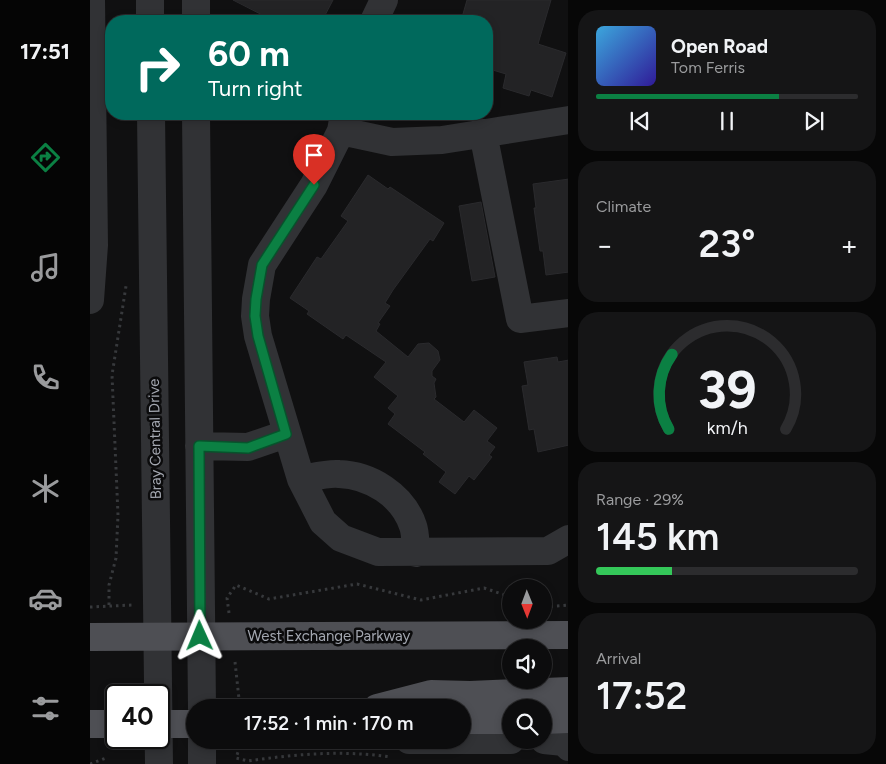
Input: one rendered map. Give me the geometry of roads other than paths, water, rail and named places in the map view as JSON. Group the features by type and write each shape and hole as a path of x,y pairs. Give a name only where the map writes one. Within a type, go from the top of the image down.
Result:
{"main road":[{"name":"West Exchange Parkway","path":"90,637 568,635"},
{"path":"412,699 431,694 470,695 568,691"},
{"path":"552,720 568,719"},
{"path":"471,720 502,720"},
{"path":"90,724 105,724"},
{"path":"170,724 186,724"}],"street":[{"path":"90,300 94,245 91,0"},
{"path":"150,0 150,15"},
{"path":"196,0 196,15"},
{"path":"377,15 384,0"},
{"name":"Bray Central Drive","path":"151,120 158,684"},
{"path":"196,120 202,699"},
{"path":"568,120 442,140 392,142 342,122 314,185 262,265 255,316 258,336 301,479 323,522 341,538 378,552 416,553 548,551 568,539"},
{"path":"483,133 520,318 568,313"},
{"path":"199,446 248,448 286,434"},
{"path":"301,479 337,474 359,476 384,488 402,505 413,526 416,553"},
{"path":"471,740 502,740"},
{"path":"552,741 564,742 568,747"},
{"name":"Bray Central Drive","path":"159,749 159,764"},
{"path":"202,749 202,764"}]}
